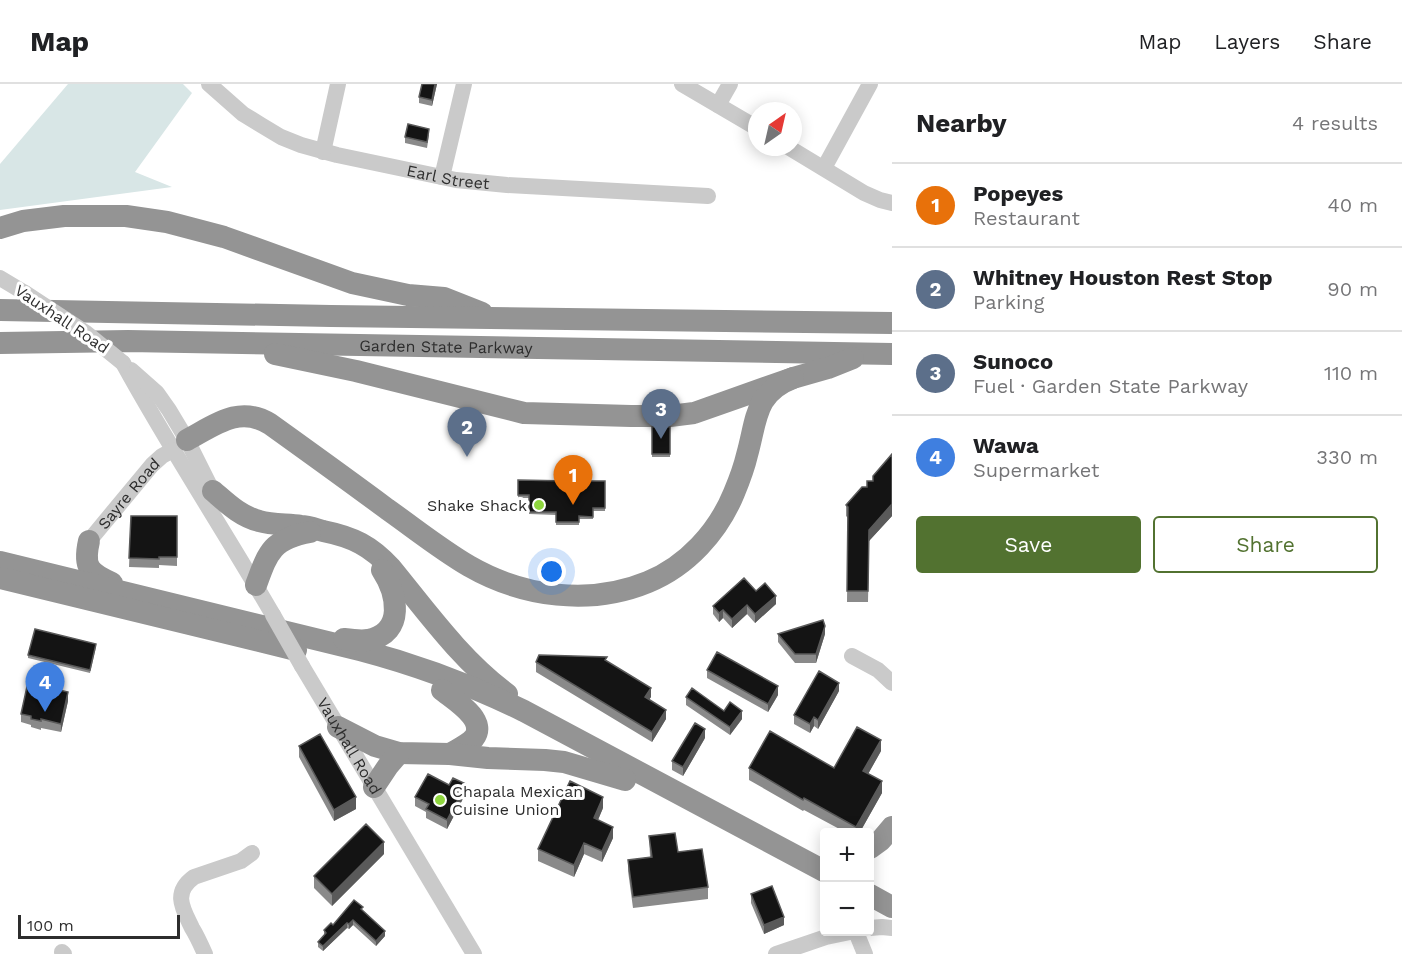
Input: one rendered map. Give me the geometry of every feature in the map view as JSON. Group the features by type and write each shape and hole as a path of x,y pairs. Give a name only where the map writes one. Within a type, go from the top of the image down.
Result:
{"highway":[{"path":"0,228 23,221 64,216 126,216 167,222 219,235 352,283 408,295 444,298 494,318"},
{"name":"Garden State Parkway","path":"0,310 892,323"},
{"name":"Garden State Parkway","path":"0,343 118,341 892,354"},
{"path":"221,343 346,369 524,412 545,414 670,416 694,413 865,354"},
{"path":"180,445 230,418 242,415 259,418 471,567 498,580 527,589 557,595 590,595 616,592 652,581 672,569 698,548 714,528 731,499 744,464 761,403 771,390 793,378"},
{"path":"213,491 240,513 258,521 300,525 341,534 374,552 386,562 452,643 479,671 539,719"},
{"path":"256,585 266,559 276,545 294,535 324,531"},
{"path":"30,569 62,564 89,541"},
{"path":"89,541 86,559 88,568 101,578 141,596"},
{"path":"299,635 368,640 388,630 395,615 396,603 392,588 380,567 360,543"},
{"path":"0,562 378,655 435,673 490,695 539,719 820,868"},
{"path":"0,578 381,671 442,690 510,720 820,884"},
{"path":"442,690 471,715 477,726 477,734 450,754"},
{"path":"338,727 375,746 399,753 536,758 625,780"},
{"path":"374,787 399,753"},
{"path":"874,845 892,827"},
{"path":"794,855 820,857"},
{"path":"874,897 892,907"},
{"path":"874,913 892,923"}],"street":[{"name":"Earl Street","path":"210,84 243,114 261,125 281,137 323,152 441,177 507,185 708,196"},
{"path":"323,152 339,84"},
{"path":"441,177 464,84"},
{"path":"682,84 748,123"},
{"path":"718,105 730,84"},
{"path":"824,168 870,84"},
{"path":"802,155 864,193 892,203"},
{"name":"Vauxhall Road","path":"0,278 86,333 161,398 211,513 474,954"},
{"name":"Vauxhall Road","path":"123,363 147,406 180,445 213,491 226,535"},
{"name":"Sayre Road","path":"89,541 152,465 180,445"},
{"path":"852,656 878,670 892,683"},
{"path":"205,954 183,909 181,895 183,888 194,878 241,861 252,853"},
{"path":"874,928 892,928"},
{"path":"776,954 824,936"},
{"path":"858,936 865,954"}],"shaded area":[{"path":"68,84 183,84 192,93 135,172 172,187 0,210 0,164"}],"building":[{"path":"422,84 435,84 432,100 419,97"},
{"path":"408,124 429,129 427,142 405,137"},
{"path":"652,427 670,427 670,454 652,454"},
{"path":"892,454 892,504 869,530 868,591 847,591 848,507 846,505 862,487 867,487 867,481 873,481 873,476"},
{"path":"569,477 578,478 578,481 605,481 605,508 593,508 593,517 579,516 579,522 556,522 556,512 529,512 529,495 518,495 518,480 569,481"},
{"path":"131,516 177,516 177,557 129,558"},
{"path":"744,578 756,591 765,583 776,596 755,614 747,605 732,619 723,610 719,613 713,606"},
{"path":"823,620 825,626 816,654 795,654 778,634"},
{"path":"35,629 96,644 90,670 28,655"},
{"path":"717,652 778,686 768,704 707,670"},
{"path":"539,655 607,657 605,660 651,688 645,697 666,710 652,732 536,662"},
{"path":"819,671 839,683 818,720 814,717 810,724 794,715"},
{"path":"43,681 56,684 55,689 68,692 61,724 31,719 31,716 21,714 28,682 42,686"},
{"path":"692,688 724,711 730,702 742,711 730,727 686,697"},
{"path":"695,723 705,729 683,767 672,761"},
{"path":"857,727 881,740 863,771 882,781 856,827 804,798 803,800 749,768 770,731 834,768"},
{"path":"320,734 356,797 334,810 299,746"},
{"name":"Chapala Mexican Cuisine Union","path":"428,774 449,785 453,778 466,784 447,820 426,809 429,804 415,797"},
{"path":"570,781 603,797 594,818 613,827 602,851 584,843 574,865 538,849"},
{"path":"366,824 384,842 332,894 314,876"},
{"path":"675,833 678,852 702,849 708,887 633,897 628,860 652,857 649,836"},
{"path":"772,886 784,917 764,925 751,894"},
{"path":"354,900 385,931 376,941 353,920 323,946 318,942 326,933 324,930 331,923 333,925"}],"place":[{"name":"Sunoco","path":"661,439"},
{"name":"Whitney Houston Rest Stop","path":"467,457"},
{"name":"Shake Shack","path":"539,505"},
{"name":"Popeyes","path":"573,505"},
{"name":"Wawa","path":"45,712"},
{"name":"Chapala Mexican Cuisine Union","path":"440,800"}]}
